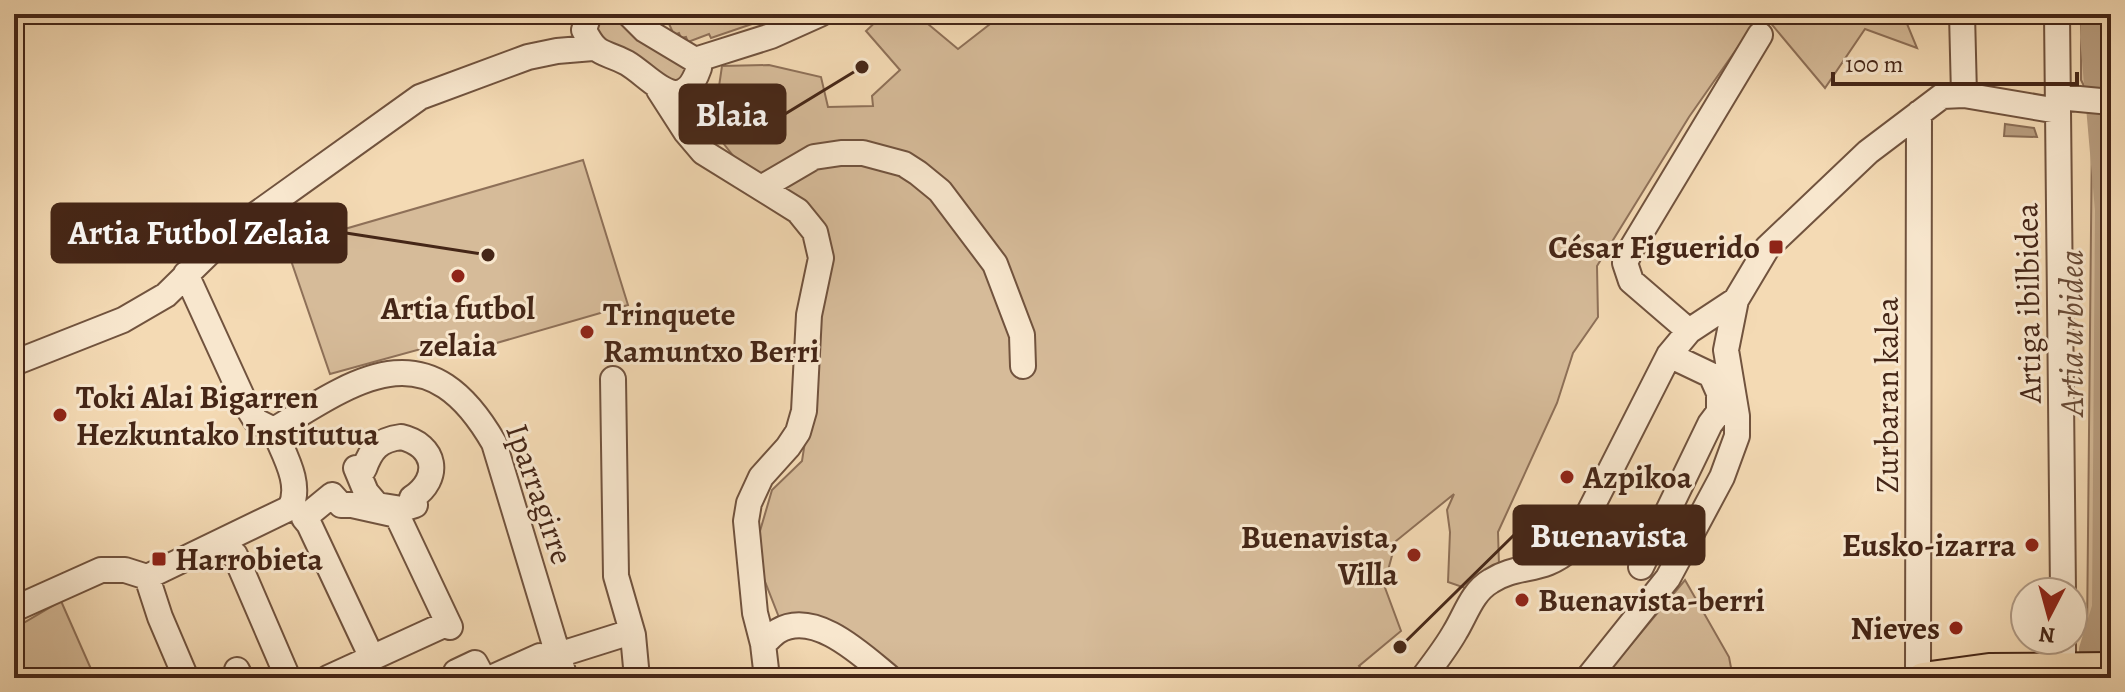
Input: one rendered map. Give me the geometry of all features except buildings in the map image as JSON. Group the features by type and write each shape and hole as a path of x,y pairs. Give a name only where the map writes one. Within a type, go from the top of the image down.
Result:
{"main road":[{"path":"1920,678 2063,662 2111,668"}],"street":[{"path":"629,14 645,30 700,66"},
{"path":"659,90 672,93 685,89 700,66 728,38 794,14"},
{"path":"700,66 820,14"},
{"path":"1962,14 1964,95"},
{"name":"Artiga ibilbidea","path":"2057,14 2066,102 2063,576"},
{"path":"14,363 123,320 166,295 213,249 258,213 420,97 528,57 557,51 589,31 659,90 703,152 798,211 815,232 821,258 809,315 804,411 798,432 761,477 749,503 746,521 755,613 767,678"},
{"path":"1689,331 1631,281 1625,263 1760,35"},
{"path":"686,132 700,66"},
{"path":"1728,414 1726,350 1736,300 1767,248 1868,152 1942,96 2111,102"},
{"name":"Zurbaran kalea","path":"1919,113 1920,678"},
{"path":"761,188 814,157 841,153 863,153 904,164 918,173 940,191 995,264 1022,335 1023,366"},
{"path":"14,609 101,570 125,570 147,577 290,508 295,499 292,475 274,430 256,421 245,403 186,274"},
{"path":"1423,678 1452,638 1478,590 1492,579 1512,571 1541,567 1558,560 1571,548 1669,355 1689,331 1736,300"},
{"path":"1588,678 1668,578 1722,477 1737,436 1711,375 1669,355"},
{"name":"Iparragirre","path":"274,430 314,405 381,375 402,372 445,383 462,397 494,443 561,666"},
{"path":"613,379 616,576 631,632 637,678"},
{"path":"1641,567 1710,424 1728,414"},
{"path":"328,678 449,625 397,515 341,505 332,495 304,518 372,658"},
{"path":"235,555 288,678"},
{"path":"147,577 186,678"},
{"path":"763,644 778,631 791,626 827,631 854,648 890,678"},
{"path":"561,666 631,632"},
{"path":"491,678 540,656 545,672 531,678"},
{"path":"459,678 456,672 475,663 483,678"}],"shaded area":[{"path":"599,14 618,14 686,66 686,73 676,83 609,45 596,34"},
{"path":"656,14 781,14 711,38 709,34 688,42 679,33 674,35 666,17 658,19"},
{"path":"884,14 916,14 958,49 1003,14 1761,14 1689,117 1597,266 1598,317 1573,353 1557,403 1498,532 1499,565 1468,589 1448,582 1450,532 1447,510 1454,494 1396,541 1384,585 1401,631 1359,666 1369,678 877,678 831,645 782,625 760,569 760,531 772,490 802,461 811,403 823,243 757,186 723,143 712,134 722,66 769,65 821,77 828,107 873,106 872,96 900,70 866,31"},
{"path":"1763,14 1903,14 1917,48 1865,29 1825,88"},
{"path":"2081,14 2111,14 2111,86 2084,86 2081,80"},
{"path":"2005,124 2034,128 2037,137 2004,136"},
{"path":"2092,130 2111,134 2111,626 2089,633"},
{"name":"Artia futbol zelaia","path":"583,160 628,305 448,357 428,347 330,374 286,246"},
{"path":"1685,580 1729,657 1733,678 1603,678"},
{"path":"61,601 95,678 14,678 14,657 22,624"}],"waterway":[{"name":"Artia urbidea","path":"2094,650 2107,608 2110,210 2095,37 2096,14"}],"place":[{"name":"Blaia","path":"862,67"},
{"name":"César Figuerido","path":"1776,247"},
{"name":"Artia Futbol Zelaia","path":"488,255"},
{"name":"Artia futbol zelaia","path":"458,276"},
{"name":"Trinquete Ramuntxo Berri","path":"587,332"},
{"name":"Toki Alai Bigarren Hezkuntako Institutua","path":"60,415"},
{"name":"Azpikoa","path":"1567,477"},
{"name":"Eusko-izarra","path":"2032,545"},
{"name":"Buenavista, Villa","path":"1414,555"},
{"name":"Harrobieta","path":"159,559"},
{"name":"Buenavista-berri","path":"1522,600"},
{"name":"Nieves","path":"1956,628"},
{"name":"Buenavista","path":"1400,647"}]}
